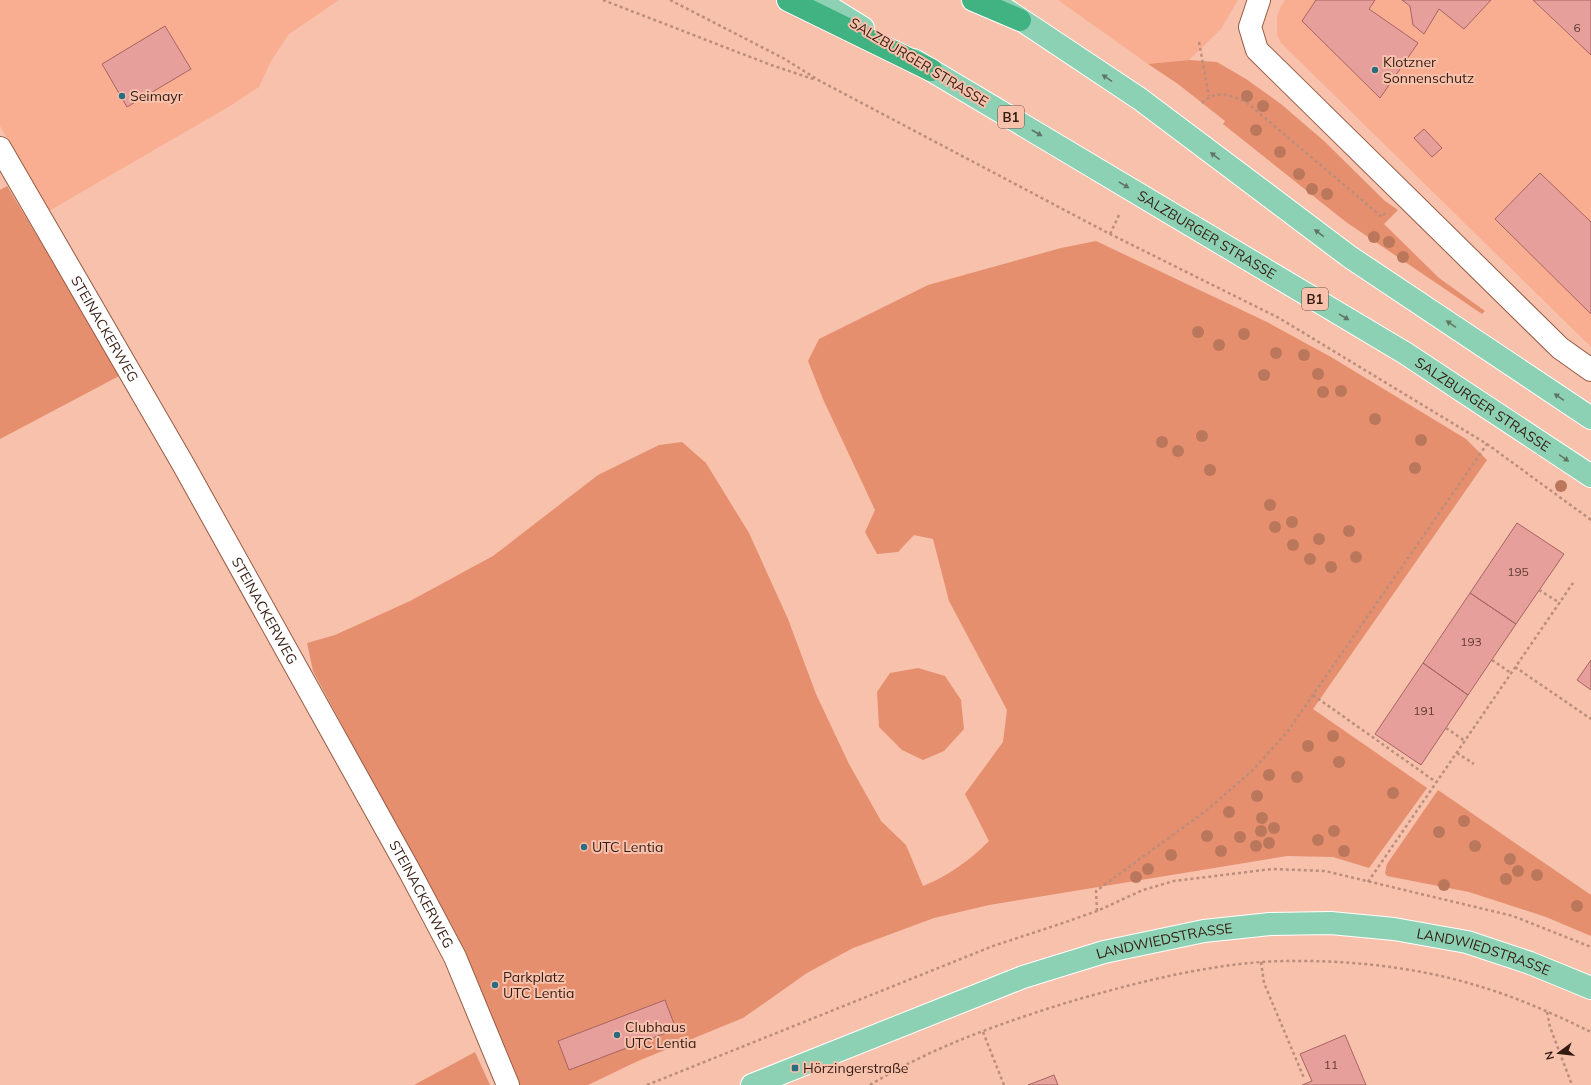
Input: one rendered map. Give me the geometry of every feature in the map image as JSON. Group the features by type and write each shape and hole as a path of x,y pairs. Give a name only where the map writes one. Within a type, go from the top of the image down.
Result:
{"highway":[{"path":"788,0 931,70"},
{"path":"973,0 1020,20"}],"main road":[{"name":"SALZBURGER STRASSE","path":"818,0 931,70 1405,353 1591,476"},
{"path":"991,0 1140,99 1350,257 1591,418"},
{"name":"LANDWIEDSTRASSE","path":"752,1085 1024,977 1104,952 1204,931 1270,924 1308,923 1331,923 1394,928 1466,942 1530,963 1591,988"}],"street":[{"path":"1259,0 1250,27 1256,50 1560,348 1591,370"},
{"name":"STEINACKERWEG","path":"0,148 183,464 410,872 455,957 508,1085"}],"path":[{"path":"603,0 772,66 820,81"},
{"path":"670,0 783,58 820,81 1110,234 1279,318 1487,444 1591,520"},
{"path":"1199,42 1209,96"},
{"path":"1202,103 1209,96 1227,94 1246,102 1382,217 1404,196"},
{"path":"1110,234 1119,215"},
{"path":"1097,911 1096,892 1207,810 1254,770 1288,731 1487,444"},
{"path":"1368,882 1573,583"},
{"path":"1540,590 1560,603"},
{"path":"1492,660 1512,673"},
{"path":"1515,667 1591,719"},
{"path":"1313,695 1436,782"},
{"path":"1446,728 1465,741"},
{"path":"1457,752 1474,764"},
{"path":"647,1085 993,946 1097,911 1143,890 1174,881 1272,869 1325,871 1513,916 1591,947"},
{"path":"1261,962 1264,983 1304,1078"},
{"path":"870,1085 897,1068 983,1032 1042,1010 1110,990 1168,976 1261,962 1345,963 1416,972 1475,985 1547,1012 1591,1032"},
{"path":"1547,1012 1550,1027 1572,1085"},
{"path":"983,1032 1004,1085"}],"shaded area":[{"name":"Seimayr","path":"0,0 339,0 289,34 271,61 259,87 230,106 49,211 0,126"},
{"path":"1058,0 1238,0 1221,29 1189,60 1148,64"},
{"path":"1285,0 1591,0 1591,347 1281,43 1277,35 1277,17"},
{"path":"1189,60 1217,62 1246,79 1281,104 1324,141 1385,201 1398,210 1384,224 1439,278 1485,311 1482,314 1346,222 1223,124 1225,121 1178,84 1148,64"},
{"path":"7,186 121,375 0,439 0,190"},
{"path":"1096,241 1267,322 1331,357 1466,439 1487,460 1313,709 1427,788 1369,868 1333,857 1287,856 989,905 934,918 853,948 807,973 743,1018 638,1061 588,1085 517,1085 419,869 313,671 307,643 335,635 410,601 493,556 598,475 659,445 682,442 706,463 749,533 788,619 816,694 849,764 881,821 906,845 923,886 941,877 974,855 989,841 965,794 1003,742 1007,710 949,601 933,539 914,535 898,552 877,554 865,532 875,510 823,399 808,361 819,339 928,285 1061,248"},
{"path":"918,668 945,676 961,700 964,729 944,751 923,760 902,750 879,727 877,692 890,673"},
{"path":"1438,790 1591,895 1591,936 1546,917 1469,892 1387,876 1385,873 1387,864"},
{"path":"475,1052 490,1085 414,1085"}],"building":[{"name":"Klotzner Sonnenschutz","path":"1316,0 1375,0 1369,9 1418,43 1380,98 1302,21"},
{"path":"1402,0 1491,0 1464,29 1439,9 1424,34 1413,25 1410,6"},
{"path":"1533,0 1591,0 1591,55"},
{"path":"165,26 191,69 127,107 102,64"},
{"path":"1424,129 1442,148 1432,157 1414,138"},
{"path":"1540,173 1591,222 1591,314 1495,219"},
{"path":"1517,523 1564,554 1516,624 1470,593"},
{"path":"1470,593 1516,624 1468,695 1423,663"},
{"path":"1591,660 1591,690 1577,680"},
{"path":"1423,663 1468,695 1421,765 1375,734"},
{"name":"Clubhaus UTC Lentia","path":"665,1000 676,1029 569,1070 558,1041"},
{"path":"1345,1035 1366,1085 1302,1085 1312,1081 1300,1054"},
{"path":"1054,1075 1058,1085 1028,1085"}],"place":[{"name":"Klotzner Sonnenschutz","path":"1375,70"},
{"name":"Seimayr","path":"122,96"},
{"name":"UTC Lentia","path":"584,847"},
{"name":"Parkplatz UTC Lentia","path":"495,985"},
{"name":"Clubhaus UTC Lentia","path":"617,1035"},
{"name":"Hörzingerstraße","path":"795,1068"}]}
